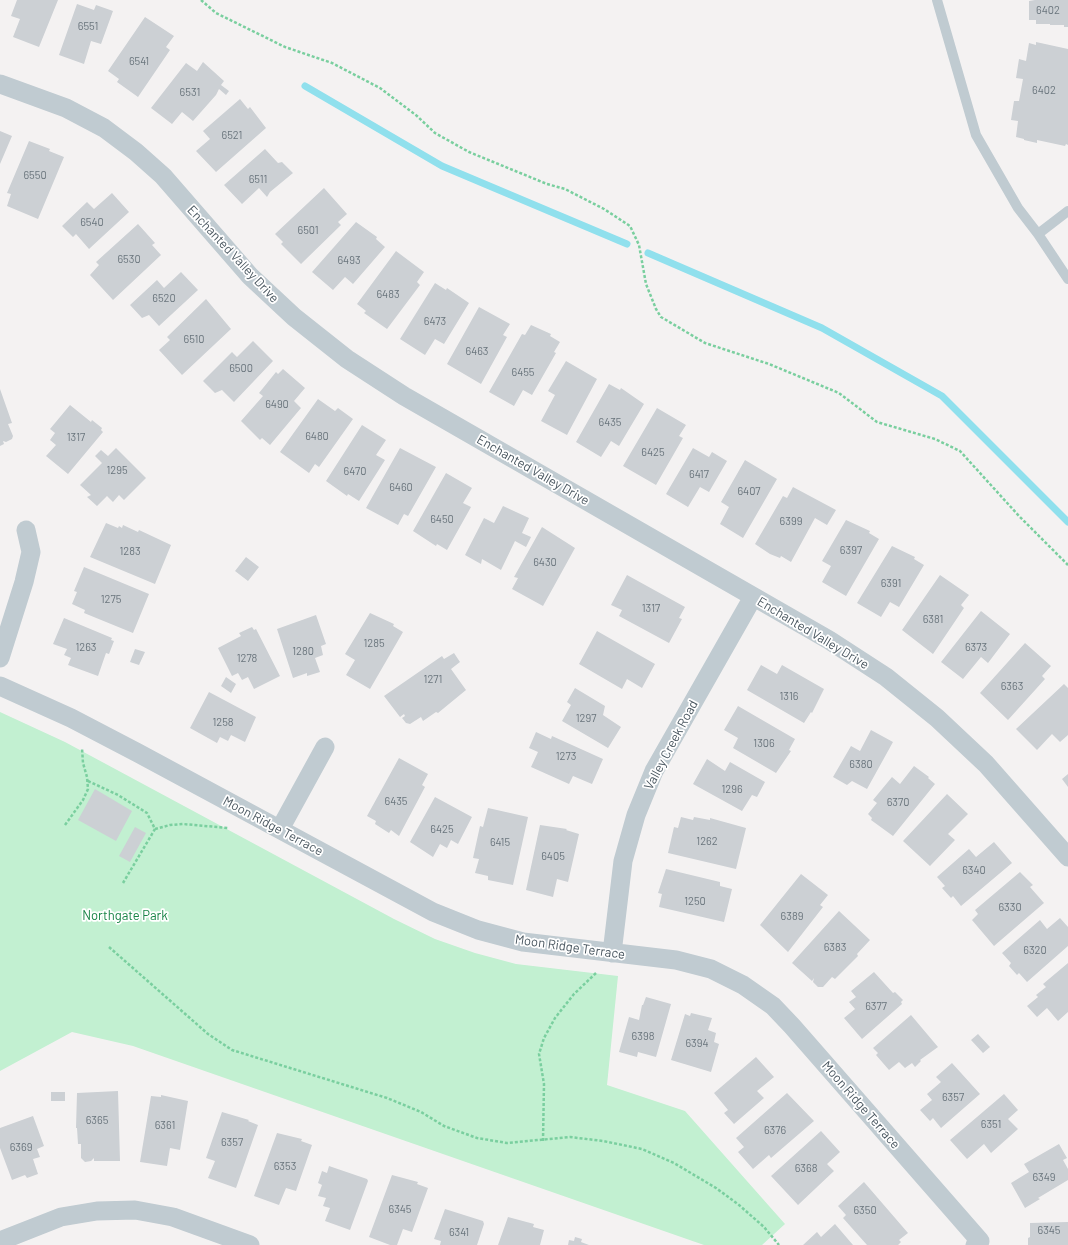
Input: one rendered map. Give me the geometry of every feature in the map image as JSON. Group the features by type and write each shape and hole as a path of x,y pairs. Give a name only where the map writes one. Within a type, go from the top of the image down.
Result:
{"street":[{"name":"Enchanted Valley Drive","path":"0,84 66,108 104,128 136,152 163,176 250,276 294,317 347,359 404,396 829,640 880,673 937,718 986,764 1068,857"},
{"path":"0,658 24,582 31,552 26,530"},
{"name":"Valley Creek Road","path":"612,953 623,861 636,815 654,771 753,597"},
{"name":"Moon Ridge Terrace","path":"0,686 71,718 433,912 478,930 523,942 676,960 711,969 743,985 773,1006 797,1032 980,1241 975,1245"},
{"path":"280,830 325,747"},
{"path":"0,1241 60,1217 97,1211 135,1210 173,1217 250,1245"}],"lane":[{"path":"937,0 976,135 1018,208 1038,234 1068,279"},
{"path":"1038,234 1068,211"}],"path":[{"path":"201,0 216,13 285,47 332,63 380,88 417,116 435,133 469,152 547,184 565,189 604,209 630,226 640,245 646,284 656,309 661,317 705,343 769,364 839,393 877,422 935,439 960,451 1019,516 1068,565"},
{"path":"65,825 83,800 88,789 82,748"},
{"path":"88,781 118,795 148,814 155,829"},
{"path":"123,883 155,829 170,825 183,824 235,828"},
{"path":"109,947 208,1034 232,1050 387,1098 421,1112 444,1126 477,1138 507,1143 570,1137 603,1141 642,1149 674,1163 716,1188 739,1205 764,1227 779,1245"},
{"path":"543,1140 544,1084 539,1054 544,1038 555,1018 574,994 597,972"}],"green space":[{"name":"Northgate Park","path":"0,712 65,742 394,919 435,939 475,953 516,964 618,976 607,1085 685,1111 785,1224 762,1245 704,1245 133,1046 72,1032 0,1071"}],"building":[{"path":"17,0 58,0 39,47 13,37 20,19 11,16"},
{"path":"1068,0 1068,27 1064,27 1064,25 1036,24 1036,20 1029,20 1029,1"},
{"path":"77,4 94,10 96,5 113,11 101,44 91,41 84,64 59,55"},
{"path":"145,17 174,36 166,47 170,50 138,97 117,82 119,79 108,71"},
{"path":"1036,42 1068,49 1068,145 1066,144 1065,146 1037,140 1037,143 1016,137 1018,121 1011,120 1014,101 1019,101 1023,79 1016,78 1019,59 1026,61 1029,43 1036,45"},
{"path":"203,62 224,81 221,85 229,91 226,95 219,89 216,95 193,121 182,112 172,124 151,108 186,63 197,71"},
{"path":"240,99 248,109 250,107 266,128 216,172 196,151 210,139 203,131"},
{"path":"0,131 12,136 0,164"},
{"path":"29,141 50,149 49,151 64,157 38,219 7,206 11,194 7,193"},
{"path":"265,149 278,163 282,162 293,173 270,192 267,197 259,188 242,204 224,185"},
{"path":"324,188 347,214 338,222 341,225 301,264 281,244 283,242 275,234"},
{"path":"112,193 129,212 89,249 76,234 73,237 62,226 87,202 94,209"},
{"path":"356,222 377,237 376,239 385,247 353,284 345,277 333,290 312,272"},
{"path":"138,224 155,243 152,245 161,255 113,300 90,275 99,265 96,262"},
{"path":"396,251 424,272 417,282 420,285 387,329 364,313 366,311 357,304"},
{"path":"181,272 198,290 159,326 149,315 142,318 130,305 157,280 164,288"},
{"path":"435,283 446,290 447,288 469,303 444,344 435,339 425,355 400,339"},
{"path":"206,299 231,329 182,375 159,350 170,340 167,337"},
{"path":"479,307 510,324 503,335 507,337 481,384 447,364"},
{"path":"531,325 551,334 550,336 560,342 554,352 556,353 532,395 523,390 514,406 489,392 522,334 525,335"},
{"path":"253,341 273,361 234,402 222,390 215,393 203,381 232,352 237,357"},
{"path":"566,361 597,379 567,435 541,421 555,395 548,391"},
{"path":"283,369 305,388 294,401 301,408 270,445 262,438 260,440 241,421 263,396 259,393 276,372 278,374"},
{"path":"609,384 620,390 621,388 644,404 619,446 611,441 601,457 576,442"},
{"path":"0,389 12,423 8,424 13,436 12,439 6,442 3,441 4,444 0,446"},
{"path":"318,399 335,411 338,408 353,419 319,467 315,464 309,473 280,452"},
{"path":"70,405 91,422 92,420 102,428 101,430 103,432 68,474 46,456 56,445 50,440 55,433 50,429"},
{"path":"657,408 686,425 679,436 683,438 656,485 623,466"},
{"path":"362,425 386,440 376,455 385,460 359,501 348,494 347,496 326,481"},
{"path":"116,448 146,478 124,500 119,495 113,502 107,496 97,506 87,497 91,495 80,485 102,463 95,456 101,450 108,456"},
{"path":"400,448 436,467 408,516 404,514 398,525 366,508"},
{"path":"693,448 709,457 712,452 727,461 709,492 700,487 688,507 666,494"},
{"path":"745,460 777,479 743,538 720,524 729,507 721,502"},
{"path":"446,473 472,488 463,503 471,507 447,550 437,544 436,546 413,531"},
{"path":"793,487 836,510 827,525 815,518 791,562 781,556 780,558 770,554 755,544 783,496 787,498"},
{"path":"503,506 529,518 522,533 531,537 526,547 515,541 501,570 482,559 481,564 465,555 484,518 494,523"},
{"path":"846,520 870,531 869,533 879,539 846,596 822,582 831,566 822,561"},
{"path":"106,523 118,528 119,526 122,528 123,525 138,532 139,530 171,545 155,584 90,557"},
{"path":"542,527 575,548 543,606 512,589 518,578 514,577"},
{"path":"892,546 915,557 914,559 924,565 899,607 890,602 881,617 857,603"},
{"path":"246,557 259,567 248,581 235,571"},
{"path":"84,567 149,594 133,633 84,613 85,610 72,604 77,592 74,591"},
{"path":"627,575 685,607 679,618 682,619 669,643 619,616 622,610 611,605"},
{"path":"940,575 969,595 961,605 964,608 933,654 902,630"},
{"path":"981,611 1010,634 988,663 981,657 963,679 941,662"},
{"path":"370,613 394,624 393,626 403,632 370,689 346,675 355,660 345,654"},
{"path":"316,615 326,644 321,646 323,655 315,658 320,672 307,676 307,673 293,678 277,629"},
{"path":"64,618 112,638 111,640 114,641 109,654 106,653 98,676 68,665 71,658 64,655 67,649 53,644"},
{"path":"252,627 254,630 256,629 280,676 254,689 248,677 242,680 238,673 232,676 218,648 241,636 239,633"},
{"path":"597,631 655,664 642,688 627,679 622,689 579,664"},
{"path":"1025,643 1051,666 1042,676 1045,679 1008,720 980,693"},
{"path":"135,649 145,652 139,665 130,662"},
{"path":"454,653 460,662 451,669 466,690 438,713 436,712 423,721 421,717 410,724 406,723 402,718 405,716 404,714 400,717 384,696 442,656 444,659"},
{"path":"761,665 777,674 782,665 824,689 812,713 811,712 804,723 747,690"},
{"path":"226,677 236,684 231,693 221,686"},
{"path":"1064,684 1068,688 1068,735 1060,742 1052,734 1037,750 1016,729"},
{"path":"575,688 605,706 603,715 621,727 608,748 562,721 571,705 567,702"},
{"path":"209,692 256,717 245,742 231,735 228,741 220,737 217,743 190,728"},
{"path":"738,706 795,739 789,750 791,751 776,773 733,748 738,738 724,730"},
{"path":"871,730 893,742 867,789 852,781 847,785 833,777 851,746 860,751"},
{"path":"536,732 551,739 552,736 603,759 592,784 573,776 569,784 531,767 538,752 529,748"},
{"path":"399,758 428,774 422,785 425,787 399,836 391,830 389,833 375,824 376,821 367,816"},
{"path":"707,759 725,771 730,762 765,782 757,797 752,795 742,811 693,784"},
{"path":"914,766 929,777 928,778 935,784 893,836 871,820 872,818 868,814 877,803 873,800 892,777 900,784"},
{"path":"1068,774 1068,787 1062,779"},
{"path":"95,789 132,811 116,841 78,820"},
{"path":"947,794 968,814 948,834 955,840 930,866 903,841"},
{"path":"435,797 472,817 458,844 451,840 447,848 440,844 433,857 410,842"},
{"path":"488,808 528,817 513,885 488,880 488,876 475,873 479,859 473,858 480,826 483,827"},
{"path":"681,817 693,820 694,817 710,820 710,818 746,828 736,869 668,853 674,827 678,828"},
{"path":"540,825 567,829 566,830 579,834 568,882 557,879 553,897 526,890"},
{"path":"135,827 146,833 130,862 119,856"},
{"path":"994,842 1012,863 961,906 953,896 951,898 942,888 945,886 937,877 969,849 976,857"},
{"path":"666,869 720,882 720,886 732,889 724,922 659,907 662,894 658,893"},
{"path":"1020,872 1033,885 1030,887 1044,903 994,946 972,920 978,914 975,910"},
{"path":"801,874 828,895 820,905 823,907 788,952 760,925"},
{"path":"839,911 870,940 857,954 858,956 835,979 832,977 823,987 818,987 813,982 814,978 812,981 792,963"},
{"path":"1060,918 1068,927 1068,946 1027,982 1019,973 1017,975 1009,966 1011,963 1002,953 1040,920 1047,929"},
{"path":"1068,963 1068,1012 1058,1021 1047,1008 1037,1017 1027,1006 1038,997 1036,995 1046,987 1043,984"},
{"path":"874,972 893,993 895,992 903,1000 901,1002 902,1004 862,1039 844,1018 855,1009 849,1002 856,997 851,991"},
{"path":"646,997 671,1004 656,1057 638,1052 637,1057 619,1052 629,1017 639,1020 642,1005"},
{"path":"691,1013 712,1018 708,1030 716,1033 714,1042 719,1044 711,1072 671,1060 685,1014 690,1016"},
{"path":"911,1015 938,1047 920,1060 921,1061 915,1067 912,1063 905,1068 899,1062 889,1070 876,1055 878,1053 873,1048"},
{"path":"978,1034 990,1047 983,1053 971,1040"},
{"path":"756,1057 774,1077 757,1091 764,1098 734,1124 724,1113 728,1110 714,1093"},
{"path":"952,1063 980,1094 941,1128 933,1118 930,1121 920,1110 932,1100 927,1094 941,1082 936,1077"},
{"path":"118,1091 120,1161 94,1161 94,1158 91,1161 85,1162 81,1158 81,1144 78,1144 76,1128 77,1093"},
{"path":"51,1092 65,1092 65,1101 51,1101"},
{"path":"787,1093 814,1121 771,1158 769,1155 753,1169 738,1152 744,1147 736,1138"},
{"path":"1004,1094 1018,1110 1008,1119 1018,1129 991,1153 984,1144 967,1159 950,1140"},
{"path":"161,1095 188,1101 180,1150 170,1148 167,1166 140,1162 151,1096 161,1097"},
{"path":"222,1112 249,1120 248,1121 258,1125 236,1188 208,1178 215,1161 206,1158"},
{"path":"33,1116 44,1146 37,1149 40,1157 33,1159 38,1174 27,1178 25,1175 12,1180 0,1148 0,1128"},
{"path":"821,1131 840,1152 827,1164 834,1171 798,1205 771,1176"},
{"path":"277,1133 302,1139 301,1141 312,1145 296,1191 286,1188 279,1205 254,1196"},
{"path":"1059,1144 1067,1158 1063,1160 1068,1169 1068,1180 1038,1198 1040,1199 1025,1208 1011,1183 1029,1172 1024,1164"},
{"path":"329,1166 367,1179 368,1181 350,1230 325,1221 330,1208 323,1206 326,1198 318,1196 322,1185 318,1183 322,1171 327,1173"},
{"path":"392,1175 418,1182 417,1184 428,1188 412,1232 403,1229 397,1245 390,1245 369,1237"},
{"path":"864,1182 908,1233 899,1240 901,1242 898,1245 867,1245 843,1218 846,1215 838,1206"},
{"path":"445,1209 483,1221 484,1224 477,1245 440,1245 441,1241 434,1239"},
{"path":"508,1217 534,1224 533,1227 544,1230 540,1245 498,1245"},
{"path":"1068,1222 1068,1245 1028,1245 1028,1238 1030,1237 1030,1223"},
{"path":"835,1224 853,1245 803,1245 817,1232 821,1237"},
{"path":"575,1237 582,1239 581,1242 589,1245 568,1245 569,1240 574,1241"}],"waterway":[{"path":"305,86 442,166 627,244"},
{"path":"648,253 822,328 942,396 1068,522"}]}
